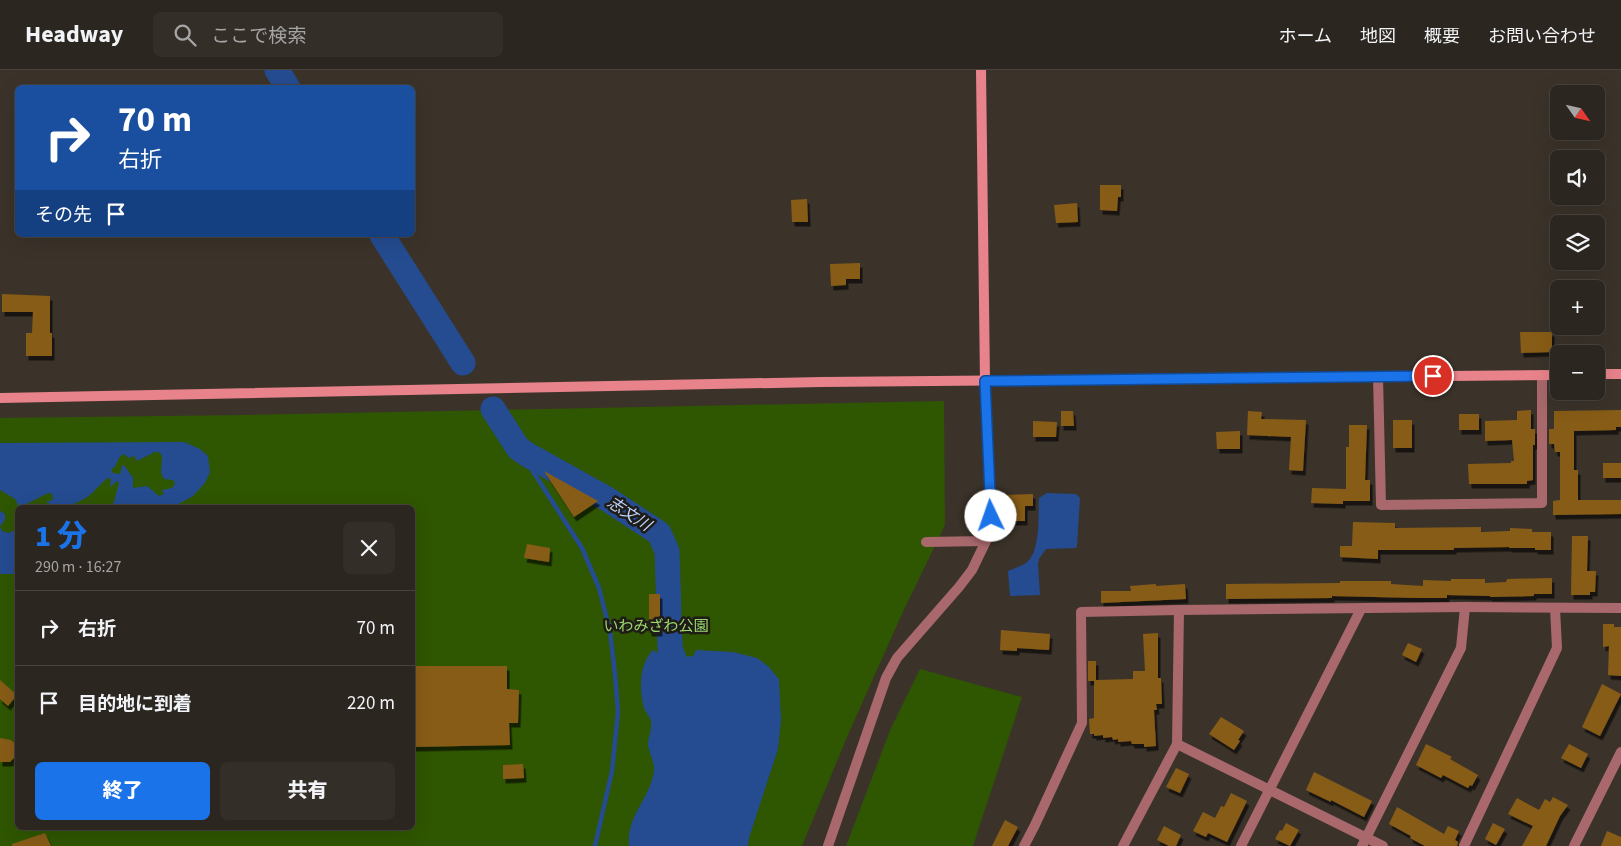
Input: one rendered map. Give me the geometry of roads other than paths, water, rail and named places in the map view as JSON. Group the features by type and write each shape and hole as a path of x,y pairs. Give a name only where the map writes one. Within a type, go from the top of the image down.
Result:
{"street":[{"path":"828,846 886,678 897,658 972,570 986,542 991,516 985,381 981,70"},
{"path":"1605,374 1621,374"},
{"path":"1378,376 1381,505 1542,503 1542,375"},
{"path":"0,398 821,382 1550,375"},
{"path":"926,542 986,542"},
{"path":"1364,842 1461,648 1465,607"},
{"path":"1024,846 1082,723 1081,612 1465,607 1621,608"},
{"path":"1241,846 1362,608"},
{"path":"1464,846 1557,648 1555,608"},
{"path":"1124,846 1177,744 1179,610"},
{"path":"1177,744 1270,789 1364,842 1383,846"},
{"path":"1574,846 1621,752"}],"water":[{"path":"184,442 200,449 208,456 210,472 205,483 193,496 177,505 112,505 119,483 117,481 110,487 111,479 108,478 83,500 69,505 50,504 46,501 51,501 53,498 52,494 49,493 27,504 18,505 15,499 0,490 0,443","holes":["155,452 159,452 162,456 161,473 164,479 173,480 175,483 172,488 162,490 164,494 159,496 147,486 133,488 133,478 124,465 120,474 113,473 111,470 123,454 129,458 134,456 137,461"]},
{"path":"1047,493 1076,494 1080,498 1076,548 1046,549 1038,564 1040,595 1010,596 1008,571 1026,563 1031,558 1038,533 1039,498"},
{"path":"0,511 5,514 5,520 0,526"},
{"path":"0,526 2,531 9,533 15,530 15,574 0,574"},
{"path":"662,646 680,651 683,657 693,656 696,650 733,652 757,658 768,666 779,679 781,720 778,749 748,846 629,846 631,826 652,781 654,771 648,745 651,722 642,701 641,678 648,656 653,650 661,654"}],"waterway":[{"name":"志文川","path":"277,70 286,85"},
{"name":"志文川","path":"383,237 463,363"},
{"name":"志文川","path":"493,409 518,448 607,499 659,533 667,551 670,648 682,681"},
{"path":"518,448 582,548 599,588 610,631 618,712 612,771 595,846"}],"park label":[{"name":"いわみざわ公園","path":"656,626"}]}
